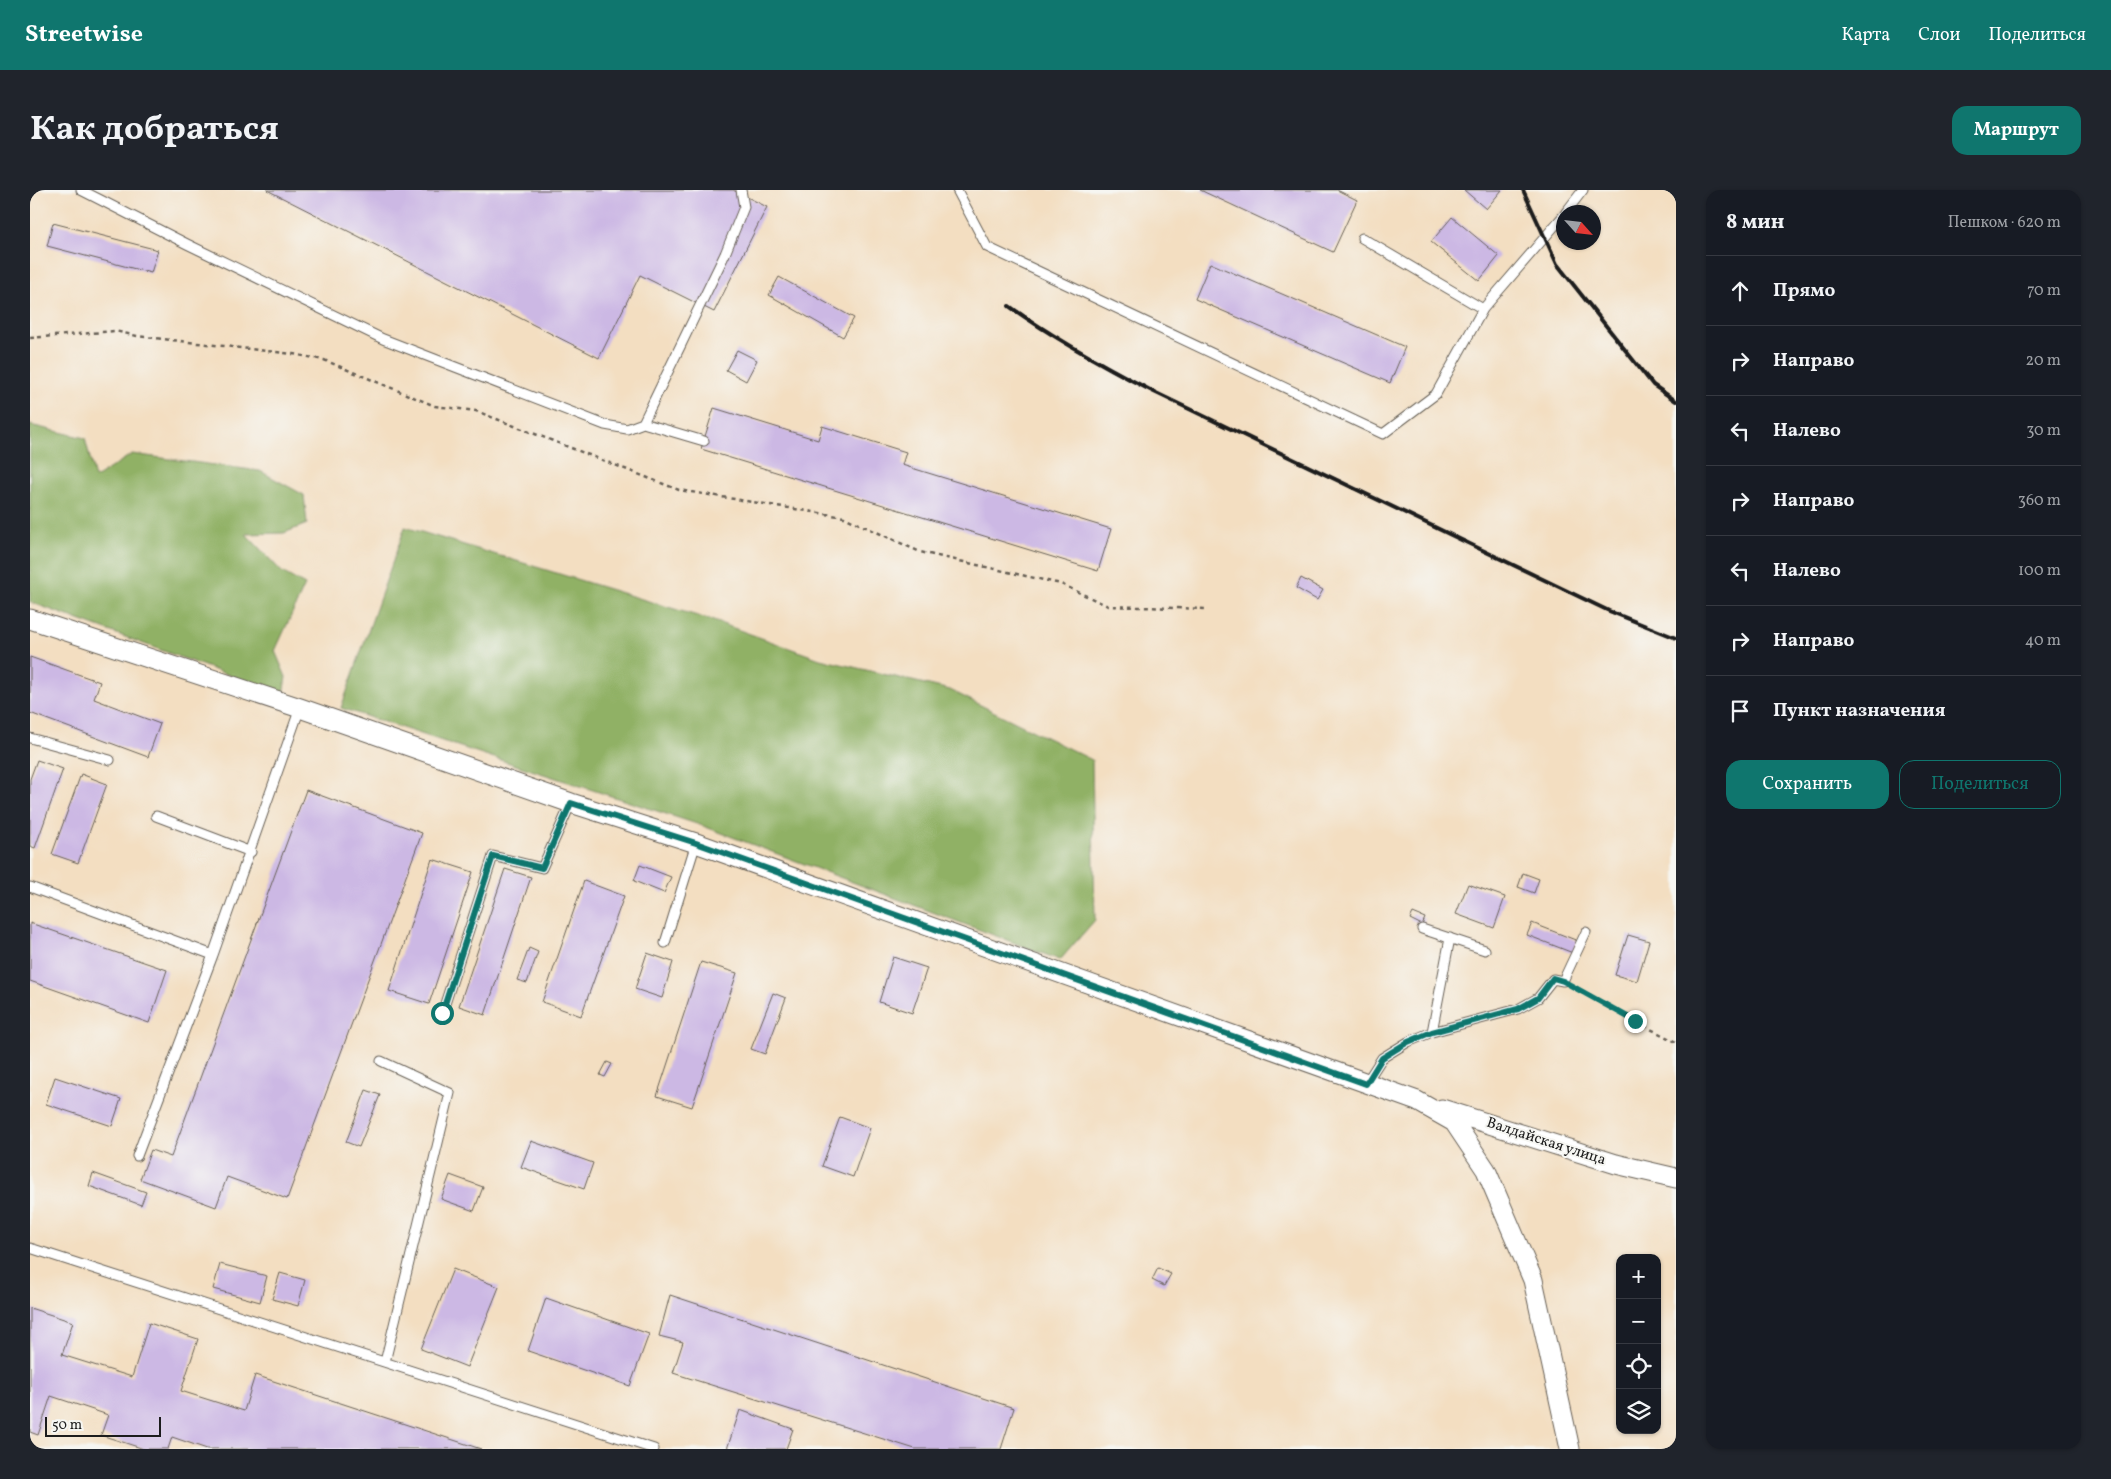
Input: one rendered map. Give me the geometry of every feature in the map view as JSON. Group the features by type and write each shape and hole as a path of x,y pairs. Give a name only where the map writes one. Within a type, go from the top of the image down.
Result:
{"street":[{"path":"30,618 300,708 571,803 696,843 1417,1101 1454,1122 1486,1170 1533,1280 1570,1449"},
{"name":"Валдайская улица","path":"1417,1101 1616,1164 1676,1178"}],"lane":[{"path":"81,190 186,244 383,338 605,425 627,429 643,422 725,254 744,207 741,190"},
{"path":"957,190 987,247 1383,434 1436,394 1483,309 1556,224"},
{"path":"1572,205 1583,190"},
{"path":"1362,238 1483,309"},
{"path":"643,422 704,442"},
{"path":"137,1156 214,955 300,708"},
{"path":"30,738 110,760"},
{"path":"442,1013 493,856 542,868 571,803"},
{"path":"156,816 251,852"},
{"path":"665,943 696,843"},
{"path":"30,887 214,955"},
{"path":"1422,929 1485,950"},
{"path":"1366,1084 1382,1058 1408,1042 1432,1032 1518,1009 1538,998 1553,978 1563,981 1586,932"},
{"path":"1432,1032 1450,938"},
{"path":"381,1061 450,1093 385,1362"},
{"path":"30,1248 654,1449"}],"path":[{"path":"30,338 115,331 137,336 293,354 324,360 435,406 476,412 679,490 844,518 920,552 1061,584 1108,606 1206,609"},
{"path":"1563,981 1676,1042"}],"green space":[{"path":"30,425 85,438 95,478 132,454 260,471 304,495 307,524 284,533 246,534 282,572 305,585 275,651 286,677 283,695 30,602"},
{"path":"405,527 714,621 820,659 950,690 1092,760 1095,920 1060,960 703,826 341,708"}],"building":[{"path":"267,190 733,190 767,207 714,312 640,275 599,358"},
{"path":"1200,190 1337,190 1357,200 1333,252"},
{"path":"1464,190 1502,190 1486,209"},
{"path":"1452,217 1499,256 1479,281 1431,242"},
{"path":"53,223 158,250 151,273 47,246"},
{"path":"1210,263 1405,347 1390,383 1195,299"},
{"path":"779,277 854,318 843,337 769,295"},
{"path":"737,350 757,360 746,381 726,370"},
{"path":"714,408 818,440 822,426 906,452 902,465 1111,529 1098,571 701,449"},
{"path":"1301,578 1323,590 1317,600 1296,588"},
{"path":"30,657 100,682 94,699 160,724 148,757 30,713"},
{"path":"37,760 63,769 35,848 30,846 30,779"},
{"path":"81,774 107,784 78,863 52,854"},
{"path":"306,790 422,833 287,1199 227,1177 216,1207 140,1179 151,1150 171,1157"},
{"path":"432,859 473,872 429,1004 389,991"},
{"path":"640,865 671,877 664,893 634,881"},
{"path":"505,869 531,877 485,1015 459,1006"},
{"path":"1523,873 1539,879 1534,893 1518,887"},
{"path":"584,881 624,896 581,1016 542,1002"},
{"path":"1468,884 1505,897 1494,928 1456,914"},
{"path":"1413,913 1425,918 1422,925 1410,919"},
{"path":"30,923 167,970 149,1023 30,981"},
{"path":"1532,923 1578,941 1573,953 1527,935"},
{"path":"1628,935 1649,941 1637,981 1615,975"},
{"path":"529,948 538,952 527,983 517,980"},
{"path":"647,953 673,962 662,998 635,989"},
{"path":"893,957 927,968 912,1013 879,1002"},
{"path":"701,962 737,973 692,1107 657,1096"},
{"path":"773,993 786,998 765,1054 751,1049"},
{"path":"607,1062 612,1064 605,1077 600,1075"},
{"path":"55,1077 121,1099 112,1126 46,1104"},
{"path":"366,1090 380,1095 359,1147 346,1142"},
{"path":"840,1117 870,1128 853,1177 822,1166"},
{"path":"531,1141 593,1163 584,1189 521,1167"},
{"path":"93,1173 146,1192 141,1205 89,1186"},
{"path":"450,1175 483,1187 474,1211 441,1199"},
{"path":"220,1264 267,1276 260,1302 213,1289"},
{"path":"1158,1268 1171,1274 1164,1286 1152,1280"},
{"path":"453,1269 499,1287 467,1367 421,1349"},
{"path":"280,1273 305,1280 298,1306 272,1299"},
{"path":"670,1295 1014,1408 1001,1449 915,1449 673,1373 683,1342 659,1336"},
{"path":"546,1298 649,1334 630,1386 528,1351"},
{"path":"30,1308 73,1322 62,1355 132,1377 149,1323 198,1339 181,1391 244,1411 255,1375 481,1449 207,1449 172,1437 168,1449 144,1449 101,1435 108,1415 51,1396 38,1435 30,1432"},
{"path":"740,1410 793,1429 786,1449 727,1449"}],"railway":[{"path":"1523,190 1557,264 1653,385 1676,401"},
{"path":"1009,306 1079,351 1152,391 1609,611 1676,638"}],"route":[{"path":"442,1013 493,856 542,868 571,803 696,843 1366,1084 1382,1058 1408,1042 1432,1032 1518,1009 1538,998 1553,978 1563,981 1635,1021"}]}
